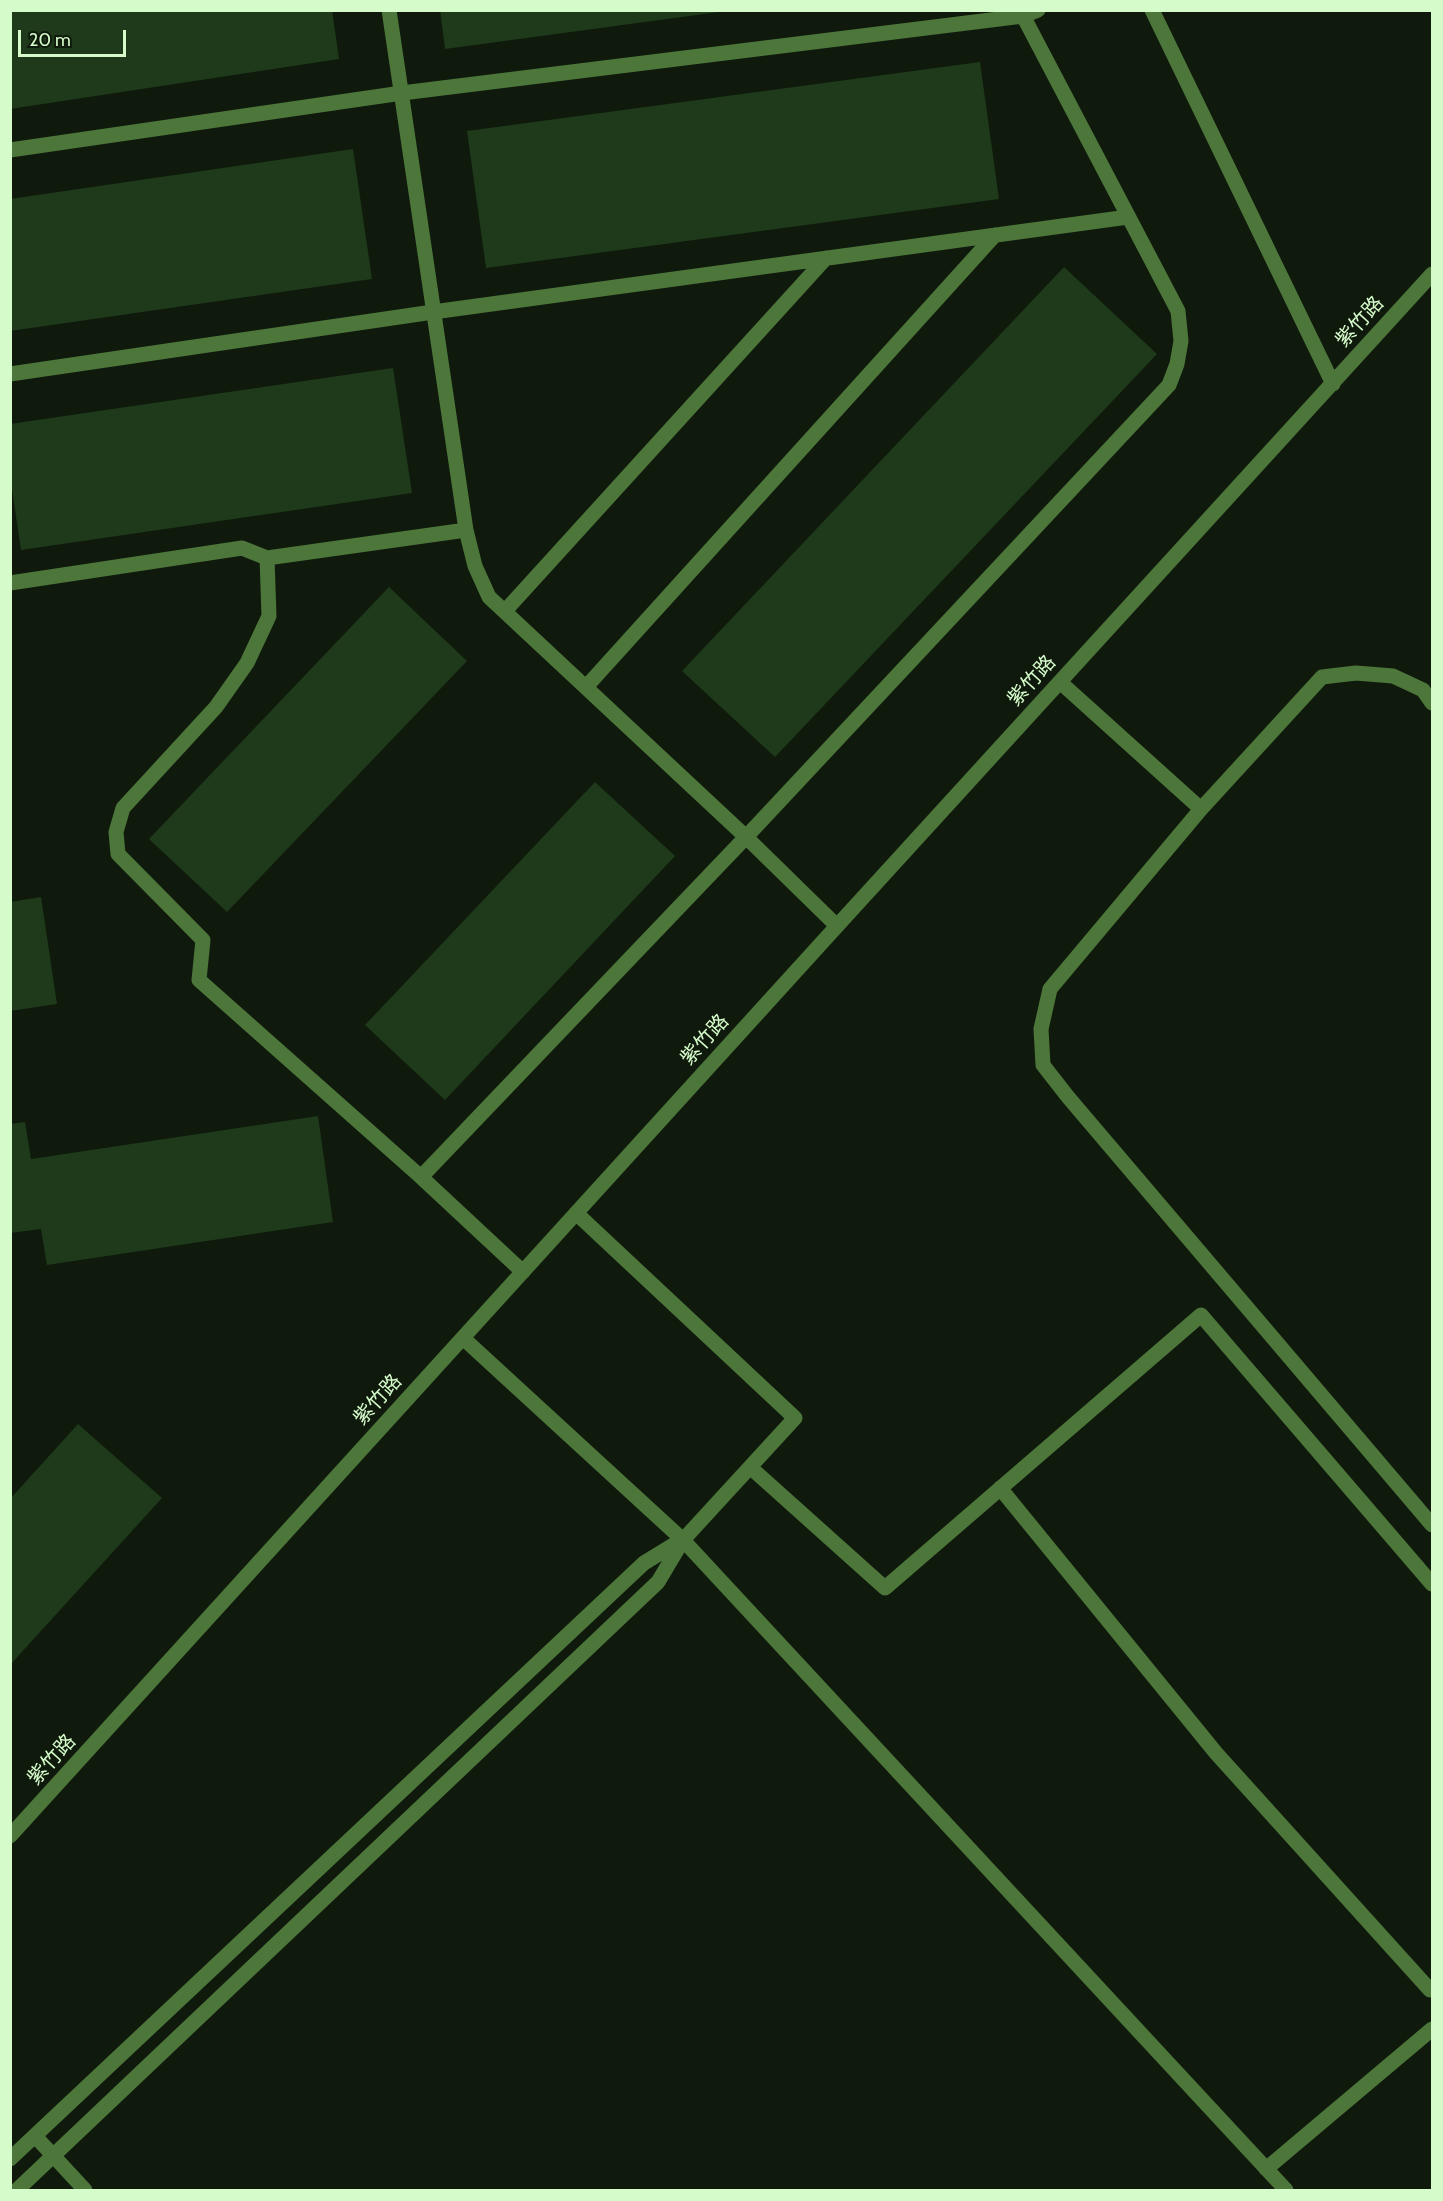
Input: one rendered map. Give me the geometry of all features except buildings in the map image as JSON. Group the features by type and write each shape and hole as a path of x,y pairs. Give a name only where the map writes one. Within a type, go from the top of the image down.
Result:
{"street":[{"path":"388,10 466,530 475,566 489,597 746,837 837,926"},
{"path":"10,150 402,93 1038,10"},
{"path":"1152,10 1333,384"},
{"path":"421,1177 746,837 1169,385 1177,364 1180,341 1178,311 1022,13"},
{"path":"10,374 433,312 1128,217"},
{"path":"586,687 995,235"},
{"path":"505,611 826,258"},
{"name":"紫竹路","path":"10,1836 1432,274"},
{"path":"10,583 242,548 267,558 466,530"},
{"path":"267,558 269,616 246,663 216,707 123,808 116,832 118,854 203,940 199,980 421,1177 523,1272"},
{"path":"1432,703 1423,690 1393,676 1356,673 1322,678 1201,809 1050,989 1041,1029 1043,1065 1068,1097 1432,1525"},
{"path":"1060,682 1201,809"},
{"path":"16,2190 658,1582 683,1540 795,1418 576,1213"},
{"path":"750,1467 885,1588 1201,1315 1432,1584"},
{"path":"463,1338 683,1540 1286,2190"},
{"path":"1000,1488 1216,1753 1432,1990"},
{"path":"10,2159 644,1563 683,1540"},
{"path":"1266,2169 1432,2029"},
{"path":"35,2136 85,2190"}]}
